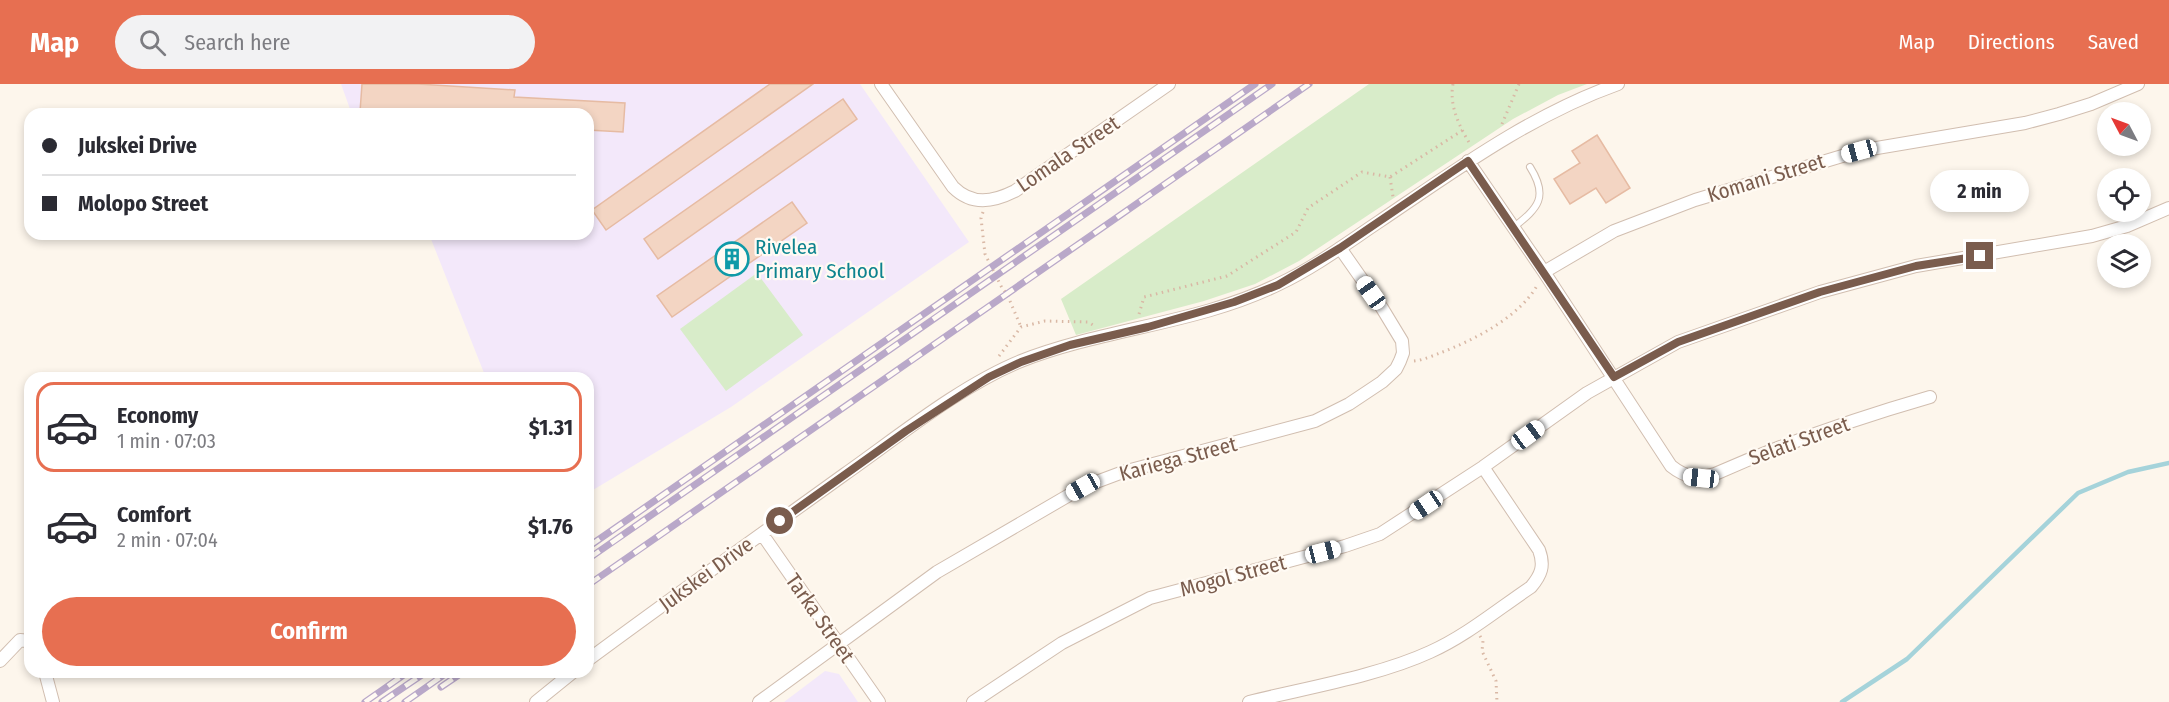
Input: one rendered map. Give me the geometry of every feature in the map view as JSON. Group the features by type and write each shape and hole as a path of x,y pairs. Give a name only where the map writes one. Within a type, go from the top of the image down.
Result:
{"street":[{"path":"881,84 947,178 961,194 985,202"},
{"name":"Lomala Street","path":"985,202 1000,199 1015,191 1169,84"},
{"name":"Jukskei Drive","path":"594,656 906,431 989,377 1021,362 1070,345 1134,330 1259,293 1306,270 1493,145 1557,110 1618,84"},
{"name":"Komani Street","path":"1544,272 1614,231 1717,193 1859,151 2015,125 2059,114 2091,104 2138,84"},
{"path":"1473,158 1514,228 1614,377"},
{"name":"Mogol Street","path":"973,702 1062,643 1150,598 1365,540 1393,526 1483,467 1587,393 1678,342 1820,292 1916,266 2092,236 2127,226 2169,208"},
{"path":"1340,248 1399,336 1403,347 1400,361"},
{"name":"Kariega Street","path":"759,702 937,572 1083,487 1123,472 1314,421 1332,414 1382,382 1396,369 1400,361"},
{"name":"Selati Street","path":"1614,377 1671,466 1689,476 1701,478 1885,410 1930,397"},
{"path":"1249,702 1413,660 1450,642 1531,587 1538,578 1543,560 1534,542 1483,467"},
{"name":"Tarka Street","path":"762,534 879,702"},
{"path":"0,661 24,641"},
{"path":"46,678 52,702"},
{"path":"536,702 566,678"}],"lane":[{"path":"1514,228 1533,211 1540,197 1540,189 1530,167"}],"path":[{"path":"1453,84 1451,96 1473,158"},
{"path":"1493,145 1519,84"},
{"path":"1134,330 1144,297 1227,276 1296,232 1308,208 1362,172 1390,177 1463,130"},
{"path":"1390,177 1395,211"},
{"path":"985,202 981,218 985,254 1007,294 1021,327"},
{"path":"1400,361 1419,360 1475,339 1509,315 1533,293 1544,272"},
{"path":"995,361 1021,327 1045,321 1088,322 1109,336"},
{"path":"1473,626 1484,641 1482,651 1496,681 1497,702"}],"shaded area":[{"path":"341,84 860,84 969,242 731,407 594,489 594,372 484,372 431,240 594,240 594,108 350,108"},
{"path":"825,671 839,674 858,702 784,702"}],"green space":[{"path":"1369,84 1587,84 1558,95 1513,119 1299,261 1255,284 1204,301 1076,335 1061,299"},
{"path":"757,273 803,335 726,391 680,329"}],"building":[{"path":"362,84 418,84 515,90 514,97 625,103 623,132 594,130 594,108 360,108"},
{"path":"770,84 813,84 606,230 594,213 594,209"},
{"path":"843,99 857,119 658,259 644,239"},
{"path":"1597,135 1630,188 1606,203 1596,188 1570,204 1554,179 1580,163 1572,151"},
{"name":"Rivelea Primary School","path":"792,202 807,223 672,317 657,296"}],"waterway":[{"path":"1842,702 1907,659 2078,493 2128,472 2169,463"}],"railway":[{"path":"594,543 1255,84"},
{"path":"594,555 1272,84"},
{"path":"594,581 1309,84"},
{"path":"365,702 399,678"},
{"path":"382,702 417,678"},
{"path":"405,702 439,678"},
{"path":"441,687 454,678"}],"place":[{"name":"Rivelea Primary School","path":"732,259"}],"route":[{"path":"780,521 906,431 989,377 1021,362 1070,345 1148,327 1234,302 1278,285 1340,248 1468,161 1614,377 1678,342 1820,292 1916,266 1980,256"}]}
